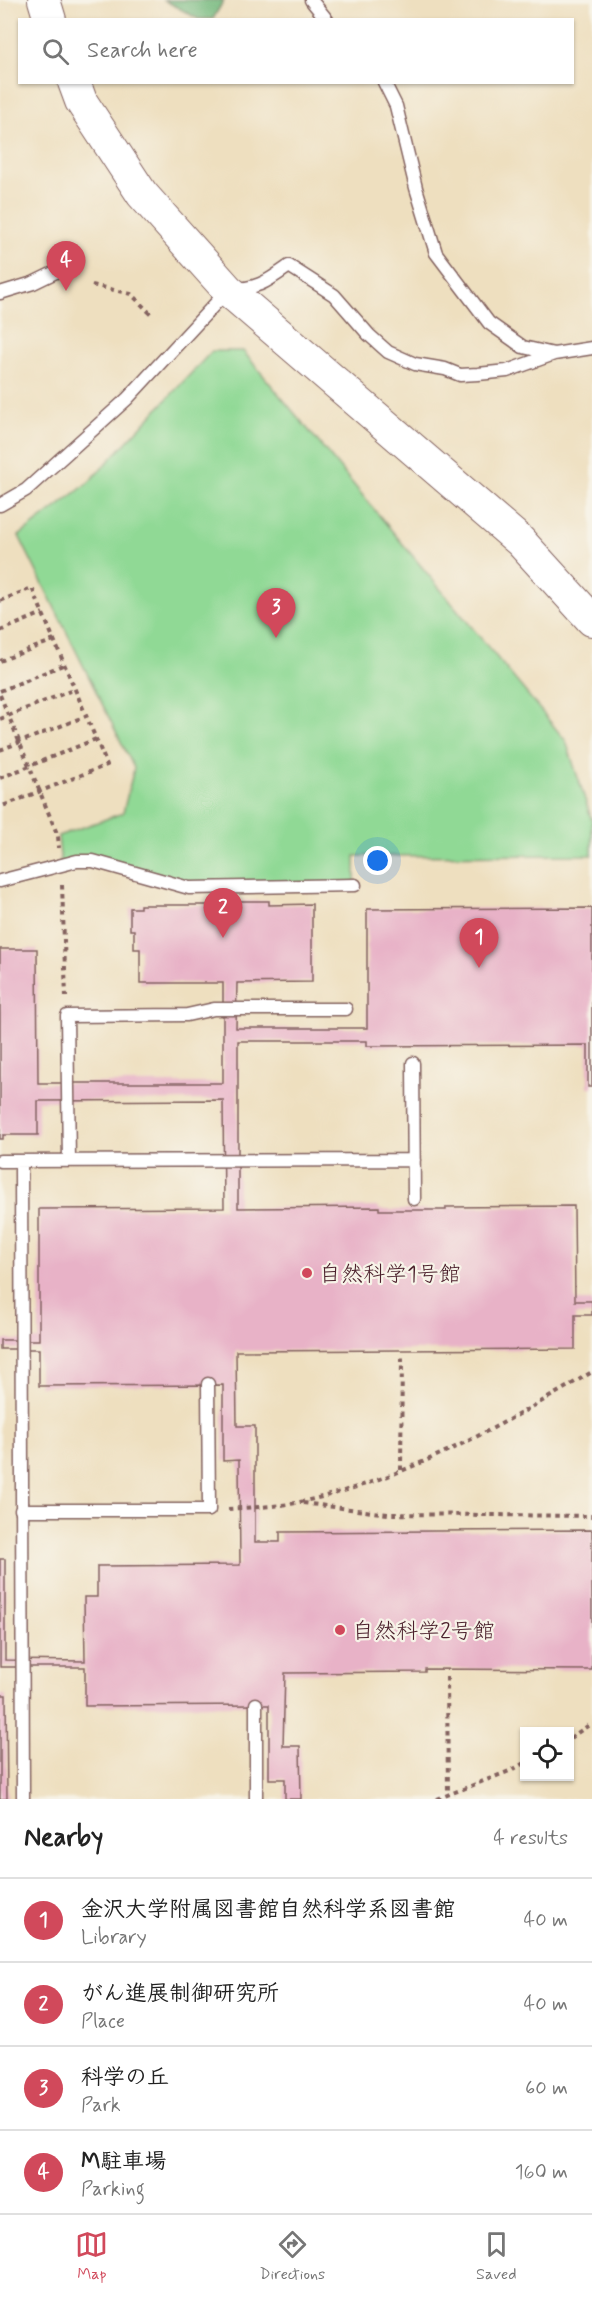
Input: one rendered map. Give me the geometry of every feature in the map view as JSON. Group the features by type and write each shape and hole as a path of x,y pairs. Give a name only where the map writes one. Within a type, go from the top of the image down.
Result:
{"street":[{"path":"44,0 49,18"},
{"path":"75,84 81,101 142,194 228,290 520,541 592,620"}],"lane":[{"path":"311,0 325,18"},
{"path":"385,84 396,106 416,188 436,253 489,323 523,347 554,354"},
{"path":"0,293 33,283 76,262"},
{"path":"0,505 26,490 127,399 228,290 251,289 265,284 289,266 334,295 369,335 388,352 415,364 445,369 460,375 507,371 554,354 592,348"},
{"path":"0,882 77,861 93,861 189,888 355,885"},
{"path":"69,1161 67,1016 187,1015 214,1009 346,1009"},
{"path":"413,1063 414,1199"},
{"path":"0,1161 414,1160"},
{"path":"21,1161 23,1799"},
{"path":"21,1510 209,1510 208,1384"},
{"path":"256,1704 256,1799"}],"path":[{"path":"92,285 131,294 153,316"},
{"path":"0,601 32,588 107,765 0,807"},
{"path":"0,631 43,613"},
{"path":"0,661 54,639"},
{"path":"65,664 0,693 58,836 67,1016"},
{"path":"0,719 75,688"},
{"path":"0,750 86,716"},
{"path":"0,778 96,739"},
{"path":"401,1470 402,1356"},
{"path":"209,1510 300,1502 374,1481 526,1412 592,1372"},
{"path":"300,1502 388,1514 592,1516"},
{"path":"447,1677 448,1795"},
{"path":"574,1735 592,1723"},
{"path":"437,1799 520,1766"}],"green space":[{"path":"164,0 224,0 214,18 196,18"},
{"path":"212,351 243,351 566,741 592,821 592,855 355,856 355,885 189,888 110,865 61,865 58,836 123,813 134,768 19,536 88,483"}],"building":[{"path":"235,901 269,901 269,905 312,904 312,982 237,983 236,1028 367,1028 367,909 592,908 592,1087 588,1087 588,1045 367,1046 367,1041 238,1041 238,1208 379,1207 379,1210 446,1210 446,1207 574,1206 575,1301 592,1301 592,1315 575,1315 575,1349 236,1351 237,1426 255,1426 255,1542 280,1542 280,1532 592,1530 592,1670 425,1669 425,1672 285,1673 283,1746 300,1746 301,1799 285,1799 285,1779 269,1779 269,1705 85,1706 85,1667 0,1667 0,1559 5,1559 5,1660 85,1661 84,1597 97,1597 97,1566 240,1565 239,1460 223,1461 223,1385 39,1386 39,1349 0,1349 0,1340 39,1340 39,1209 224,1208 223,1100 38,1101 38,1135 3,1135 3,1139 0,1139 0,949 37,949 38,1083 223,1083 223,983 140,983 140,949 134,949 134,930 130,930 130,908 140,908 140,905 235,905"},
{"path":"0,1695 6,1695 7,1799 0,1799"}],"place":[{"name":"M駐車場","path":"66,291"},
{"name":"科学の丘","path":"276,638"},
{"name":"がん進展制御研究所","path":"223,938"},
{"name":"金沢大学附属図書館自然科学系図書館","path":"479,968"},
{"name":"自然科学1号館","path":"307,1273"},
{"name":"自然科学2号館","path":"340,1630"}]}
